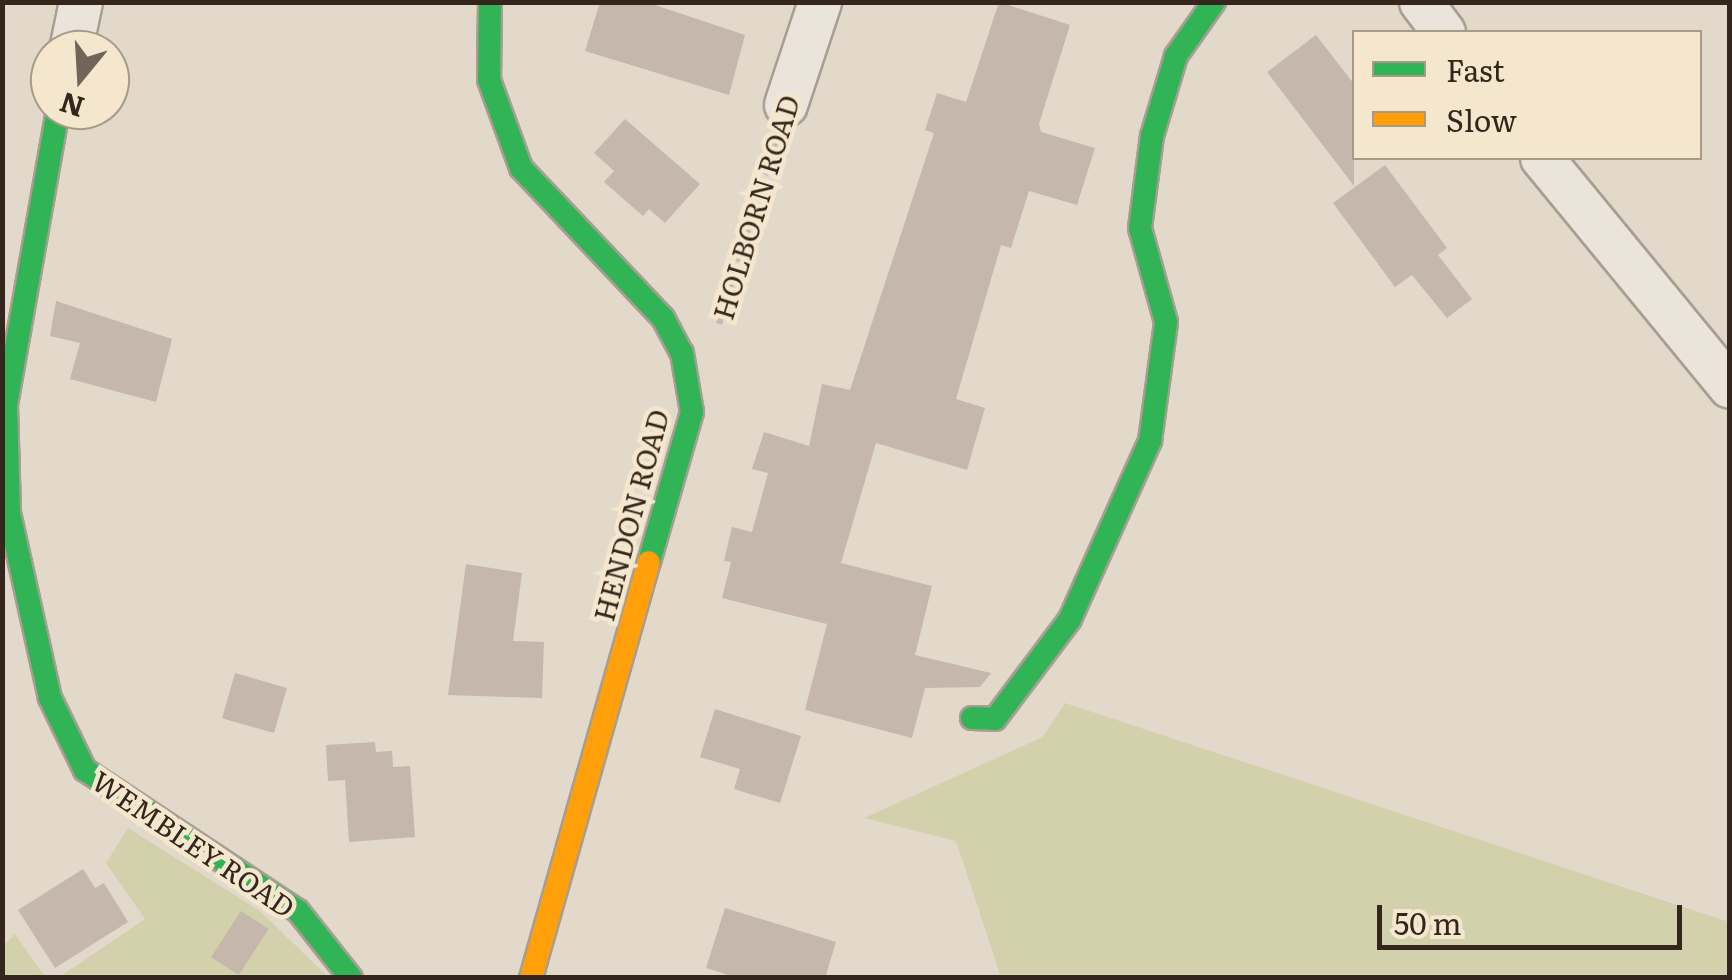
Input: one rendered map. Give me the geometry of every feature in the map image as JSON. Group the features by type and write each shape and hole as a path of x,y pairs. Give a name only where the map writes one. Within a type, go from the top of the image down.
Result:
{"street":[{"path":"75,30 81,2"},
{"name":"HENDON ROAD","path":"490,2 488,80 521,168 663,318 682,353 692,412 531,978"},
{"name":"HOLBORN ROAD","path":"786,105 820,2"},
{"path":"972,718 995,719 1070,619 1150,441 1166,322 1140,228 1152,136 1176,56 1214,2"},
{"path":"1421,2 1442,30"},
{"name":"WEMBLEY ROAD","path":"54,130 6,405 9,513 50,698 85,770 298,911 350,978"},
{"path":"1544,160 1730,387"}],"path":[{"name":"HOLBORN ROAD","path":"714,340 786,105"}],"shaded area":[{"path":"1065,703 1729,922 1729,977 992,977 1000,974 956,841 864,818 1043,737"},
{"path":"128,828 260,911 329,978 58,978 145,919 106,863"},
{"path":"15,934 45,977 3,977 3,946"}],"building":[{"path":"600,2 646,2 745,35 729,95 585,51"},
{"path":"999,2 1070,25 1039,124 1041,132 1095,148 1077,205 1029,191 1011,248 1001,245 956,399 985,408 967,470 876,443 841,563 932,586 915,655 991,673 980,687 925,688 912,738 805,710 827,624 722,598 731,562 724,561 732,527 752,532 768,473 752,469 764,432 809,446 822,384 850,390 934,133 925,130 937,93 966,102"},
{"path":"1316,35 1352,81 1354,186 1267,72"},
{"path":"625,119 700,184 665,223 649,209 643,216 604,182 614,171 594,153"},
{"path":"1385,165 1447,248 1438,255 1472,299 1447,318 1412,275 1395,287 1333,203"},
{"path":"56,301 172,339 156,402 70,379 80,343 50,336"},
{"path":"466,564 522,573 513,641 544,642 542,698 448,695"},
{"path":"235,673 287,688 274,733 222,718"},
{"path":"715,709 801,736 780,803 734,789 740,769 700,757"},
{"path":"375,742 376,752 392,751 393,767 410,766 415,837 349,842 345,780 328,781 326,745"},
{"path":"83,869 95,888 104,883 128,922 55,968 18,910"},
{"path":"725,908 836,942 825,978 738,978 706,968"},
{"path":"241,911 269,929 239,975 211,957"}],"traffic: fast":[{"path":"490,2 489,80 521,168 663,318 682,353 692,412 649,562"},
{"path":"972,718 995,719 1070,619 1150,441 1166,322 1140,228 1152,136 1176,56 1214,2"},
{"path":"54,130 6,405 9,513 50,698 85,770 298,911 351,978"}],"traffic: slow":[{"path":"531,978 649,562"}]}
